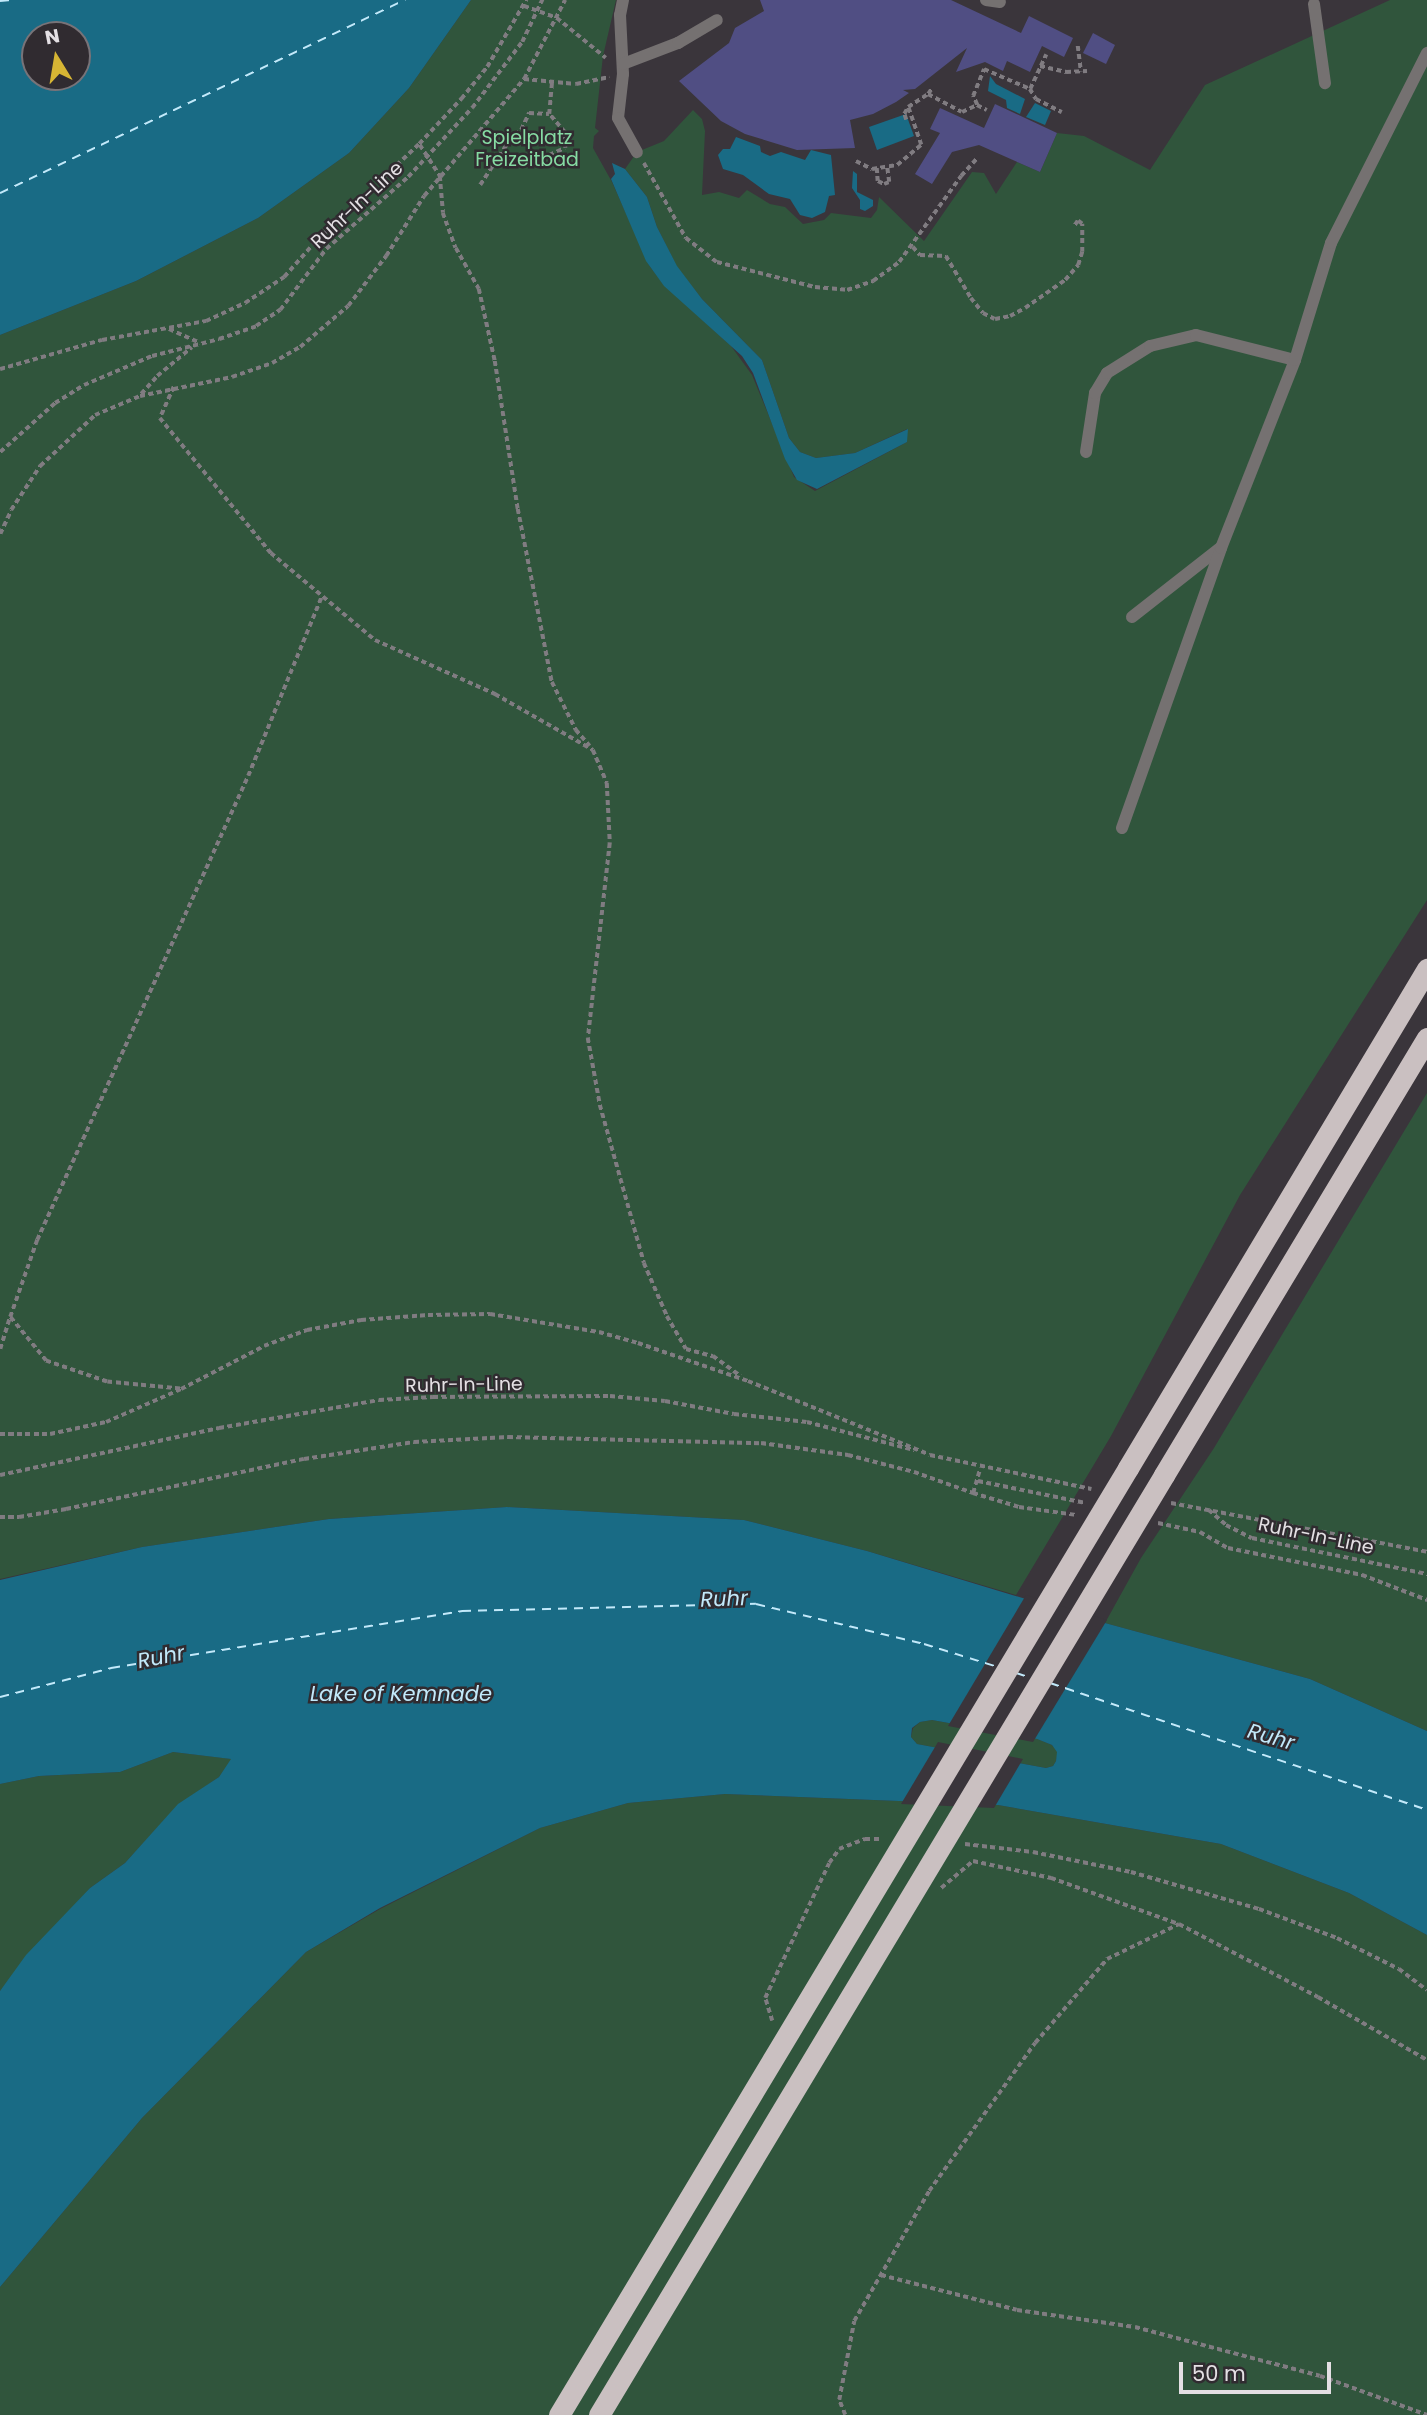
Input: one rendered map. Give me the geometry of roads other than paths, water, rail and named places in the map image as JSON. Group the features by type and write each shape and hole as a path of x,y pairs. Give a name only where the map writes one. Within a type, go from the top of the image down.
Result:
{"highway":[{"path":"558,2415 1427,969"},
{"path":"598,2415 1427,1038"}],"lane":[{"path":"623,0 623,69 618,118 638,152"},
{"path":"986,0 1000,2"},
{"path":"1314,4 1325,83"},
{"path":"623,69 678,43 717,20"},
{"path":"1122,828 1221,548 1295,360 1331,243 1427,53"},
{"path":"1086,452 1095,393 1107,373 1150,346 1196,335 1295,360"},
{"path":"1132,617 1221,548"}],"water":[{"path":"0,0 471,0 409,88 349,153 258,218 136,281 0,335"},
{"path":"990,76 996,84 1025,99 1020,114 1007,108 1006,100 988,91"},
{"path":"1035,103 1051,111 1045,125 1026,117"},
{"path":"906,114 914,136 877,150 869,127"},
{"path":"736,137 760,146 761,152 770,156 781,152 805,160 811,150 831,155 835,195 829,196 825,212 812,218 800,215 790,199 769,194 743,175 723,169 718,155 723,149 730,149"},
{"path":"612,163 625,169 647,197 657,227 677,266 702,299 762,360 789,438 800,452 816,458 855,453 908,429 907,442 817,489 797,480 785,459 753,373 742,356 664,286 646,261 611,179 615,174"},
{"path":"853,171 857,174 857,192 873,200 873,206 865,211 860,209 860,200 852,188"},
{"name":"Lake of Kemnade","path":"507,1507 744,1520 867,1551 1105,1623 1310,1679 1427,1731 1427,1935 1349,1893 1221,1844 998,1805 725,1794 628,1803 540,1828 380,1908 306,1952 142,2118 0,2287 0,1991 26,1955 90,1888 125,1863 178,1804 219,1777 231,1759 173,1752 120,1772 39,1776 0,1784 0,1580 142,1547 329,1519","holes":["932,1720 1037,1739 1052,1745 1057,1752 1053,1766 1046,1768 917,1744 911,1737 912,1728 920,1722"]}],"park label":[{"name":"Spielplatz Freizeitbad","path":"527,149"}],"water label":[{"name":"Ruhr","path":"724,1599"},
{"name":"Ruhr","path":"161,1657"},
{"name":"Ruhr","path":"1271,1737"}]}
